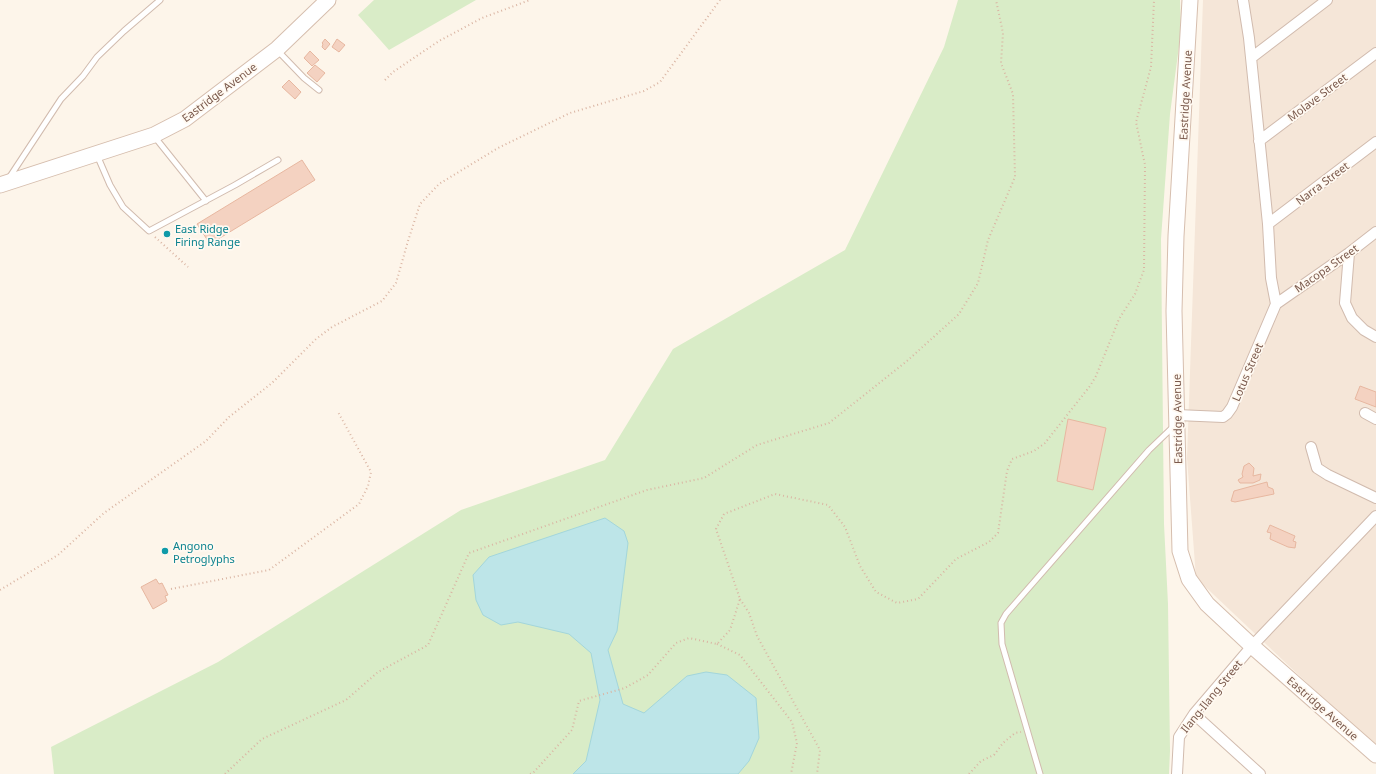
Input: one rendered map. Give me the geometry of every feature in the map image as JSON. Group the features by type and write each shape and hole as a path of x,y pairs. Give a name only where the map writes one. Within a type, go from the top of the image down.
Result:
{"street":[{"name":"Eastridge Avenue","path":"3,184 154,135 185,119 277,49 328,0"},
{"name":"Eastridge Avenue","path":"1190,0 1176,236 1174,311 1180,551 1189,579 1207,604 1252,646 1376,755"},
{"path":"1243,0 1251,58 1268,224 1271,278 1276,304"},
{"path":"1251,58 1328,0"},
{"name":"Molave Street","path":"1259,141 1376,53"},
{"name":"Narra Street","path":"1268,224 1376,142"},
{"name":"Macopa Street","path":"1276,304 1349,253 1376,232"},
{"path":"1349,253 1345,303 1352,318 1364,330 1376,337"},
{"name":"Lotus Street","path":"1177,419 1223,417 1227,414 1232,407 1276,304"},
{"path":"1365,413 1376,419"},
{"path":"1311,446 1317,468 1328,475 1376,498"},
{"name":"Ilang-Ilang Street","path":"1177,774 1178,737 1194,714 1252,646 1376,516"},
{"path":"1194,714 1260,774"}],"lane":[{"path":"3,184 61,99 108,47 160,0"},
{"path":"277,49 304,78 319,90"},
{"path":"154,135 206,201"},
{"path":"97,154 110,185 123,207 149,231 206,201 278,160"},
{"path":"1040,774 1002,644 1001,623 1177,419"}],"path":[{"path":"385,80 393,72 438,41 482,18 530,0"},
{"path":"0,590 58,555 104,512 206,441 229,417 272,383 316,338 332,327 382,301 396,283 420,204 439,184 498,148 570,113 644,91 660,82 720,0"},
{"path":"225,774 262,739 346,700 378,672 428,645 470,553 647,490 704,478 757,446 829,424 907,361 958,314 978,284 988,240 1015,177 1013,94 1001,63 1003,33 996,0"},
{"path":"817,774 820,750 757,636 749,613 740,599 716,529 724,514 775,494 828,505 845,527 860,566 876,592 897,603 918,599 956,559 989,542 998,533 1007,471 1012,459 1034,451 1045,443 1090,386 1096,376 1119,320 1135,294 1144,270 1145,165 1136,122 1151,67 1154,0"},
{"path":"149,231 188,267"},
{"path":"171,589 269,570 359,504 368,486 371,472 338,412"},
{"path":"717,644 730,630 740,599"},
{"path":"530,774 533,773 572,730 579,701 625,688 648,675 676,643 689,638 717,644 740,655 792,722 797,743 792,774"},
{"path":"969,774 981,761 994,755 1003,743 1015,733 1028,731"}],"shaded area":[{"path":"1203,0 1376,0 1376,748 1196,578 1187,458"}],"green space":[{"path":"374,0 476,0 389,50 358,15"},
{"path":"958,0 1180,0 1181,31 1170,114 1161,239 1164,524 1168,604 1169,774 54,774 51,747 218,662 461,510 605,460 673,349 845,250 944,47"}],"water":[{"path":"605,518 624,531 628,543 617,631 608,650 623,704 644,713 687,676 706,672 727,675 756,698 759,738 749,761 738,774 573,774 586,761 600,700 591,653 569,634 518,622 501,625 483,615 476,600 473,575 489,557"}],"building":[{"path":"325,39 330,44 325,50 322,47 322,43"},
{"path":"337,39 345,45 339,52 332,47"},
{"path":"310,51 319,60 312,66 304,58"},
{"path":"315,65 325,73 317,82 307,73"},
{"path":"289,80 301,92 295,99 282,87"},
{"path":"302,160 315,180 210,244 197,224"},
{"path":"1360,386 1376,392 1376,407 1355,399"},
{"path":"1068,419 1106,428 1093,490 1057,481"},
{"path":"1249,463 1254,468 1253,476 1261,474 1260,480 1253,483 1240,483 1238,480 1243,477 1242,474 1244,466"},
{"path":"1267,482 1268,487 1273,489 1274,494 1235,502 1231,501 1234,491"},
{"path":"1270,525 1295,536 1293,541 1296,542 1295,548 1288,547 1270,539 1271,533 1267,532"},
{"path":"156,579 159,584 162,583 168,595 165,596 167,601 153,609 141,587"}],"place":[{"name":"East Ridge Firing Range","path":"167,234"},
{"name":"Angono Petroglyphs","path":"165,551"}]}
